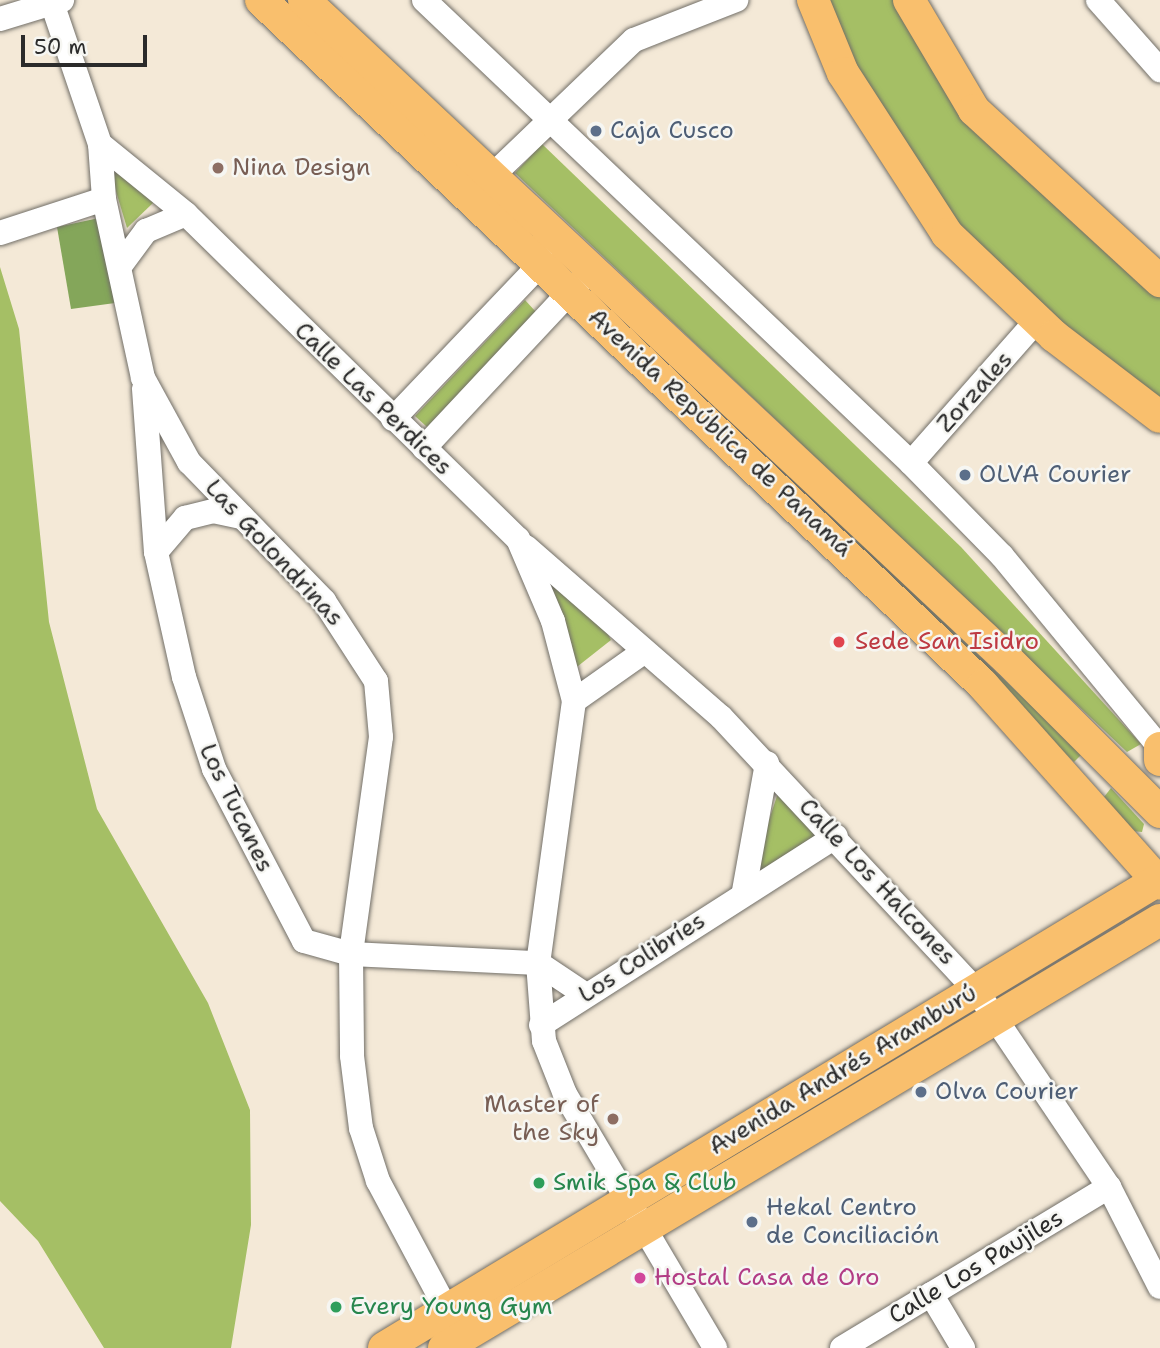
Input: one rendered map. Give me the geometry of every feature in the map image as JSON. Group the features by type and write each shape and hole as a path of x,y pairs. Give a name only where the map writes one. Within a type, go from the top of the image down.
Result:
{"main road":[{"name":"Avenida República de Panamá","path":"261,0 874,578 1077,783 1159,881"},
{"path":"813,0 843,73 947,234 1037,320 1160,417"},
{"path":"909,0 974,110 1160,281"},
{"name":"Avenida República de Panamá","path":"315,5 1108,758 1160,812"},
{"path":"1160,748 1160,760"},
{"path":"1077,783 1108,758"},
{"name":"Avenida Andrés Aramburú","path":"444,1348 635,1213 976,990 1074,929 1159,881"},
{"name":"Avenida Andrés Aramburú","path":"384,1348 447,1310 635,1213 995,1017 1160,920"},
{"path":"1074,929 1093,960"}],"street":[{"path":"424,0 911,463 1002,556 1160,748"},
{"path":"493,175 549,117 635,40 736,0"},
{"path":"1098,0 1160,70"},
{"path":"0,19 57,2"},
{"name":"Las Golondrinas","path":"57,2 100,144 104,199 143,378 182,452 324,601 376,681 381,737 351,954 348,1006 364,1144 387,1203 447,1310"},
{"name":"Calle Las Perdices","path":"100,144 186,214 518,539 554,621 574,701 538,962 541,1025 556,1076 715,1348"},
{"path":"0,233 104,199"},
{"path":"120,266 146,231 186,214"},
{"path":"393,419 563,240"},
{"path":"424,448 592,268"},
{"name":"Zorzales","path":"911,463 1037,320"},
{"name":"Los Tucanes","path":"143,378 156,552 184,677 214,769 304,941 351,954 538,962"},
{"path":"156,552 185,518 214,511 242,517"},
{"name":"Calle Los Halcones","path":"518,539 767,763 976,990 1109,1187 1160,1287"},
{"path":"574,701 642,653"},
{"path":"744,891 767,763"},
{"name":"Los Colibríes","path":"541,1025 744,891 836,836"},
{"path":"538,962 586,995"},
{"name":"Calle Los Paujiles","path":"842,1348 1109,1187"},
{"path":"931,1294 963,1348"}],"green space":[{"path":"824,0 895,0 1160,294 1160,405 1059,326 957,231 836,32"},
{"path":"542,144 961,547 1141,744 1127,752 515,173"},
{"path":"112,161 154,202 127,228 109,168"},
{"path":"99,218 115,303 71,309 57,227"},
{"path":"0,267 19,329 49,622 97,809 208,1003 250,1110 251,1225 231,1348 104,1348 38,1241 0,1201"},
{"path":"592,287 1082,754 1074,762 585,294"},
{"path":"525,300 536,312 427,427 415,416"},
{"path":"542,576 603,625 611,640 573,670 572,645"},
{"path":"1111,788 1144,824 1142,832 1132,831 1104,797"},
{"path":"778,793 822,832 760,879 753,868"}],"place":[{"name":"Caja Cusco","path":"596,131"},
{"name":"Nina Design","path":"218,168"},
{"name":"OLVA Courier","path":"965,475"},
{"name":"Sede San Isidro","path":"839,642"},
{"name":"Olva Courier","path":"921,1092"},
{"name":"Master of the Sky","path":"613,1119"},
{"name":"Smik Spa & Club","path":"539,1183"},
{"name":"Hekal Centro de Conciliación","path":"752,1222"},
{"name":"Hostal Casa de Oro","path":"640,1278"},
{"name":"Every Young Gym","path":"336,1307"}]}
